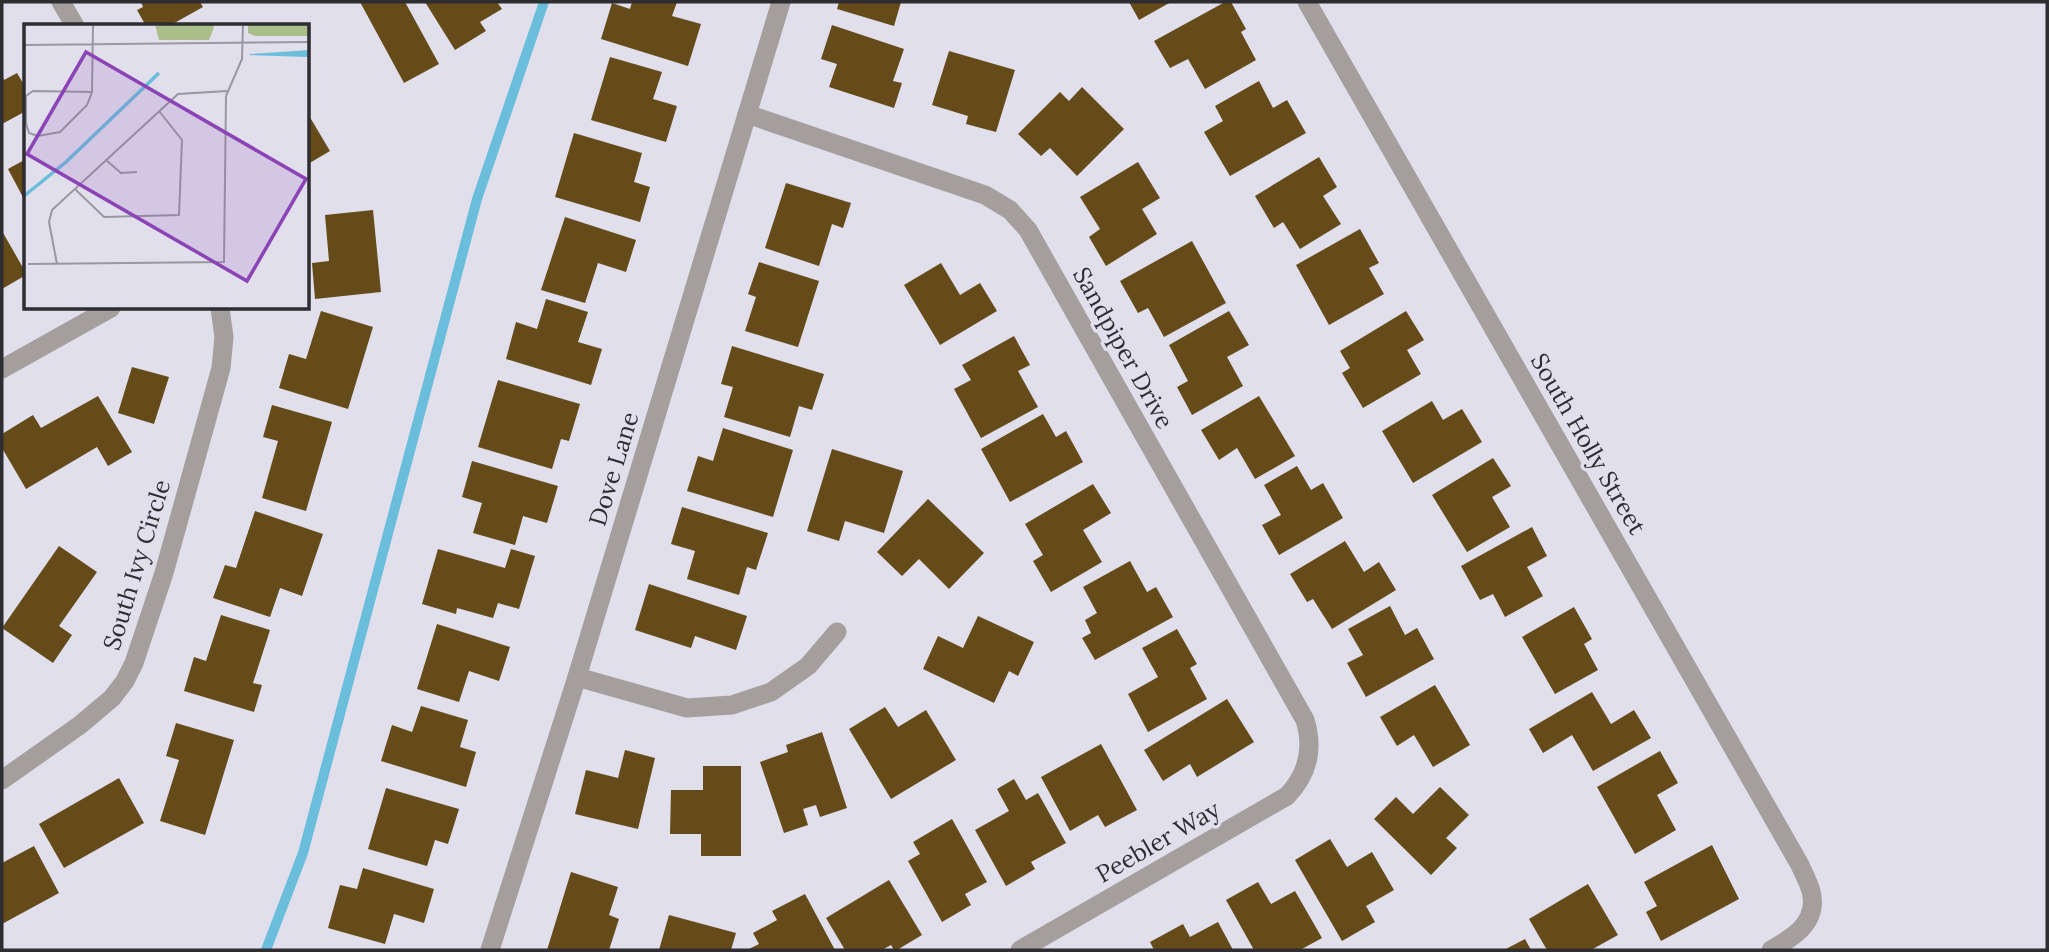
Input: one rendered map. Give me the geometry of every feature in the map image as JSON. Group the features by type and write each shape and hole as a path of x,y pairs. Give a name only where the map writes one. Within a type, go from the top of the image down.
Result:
{"street":[{"path":"61,2 74,24"},
{"name":"Dove Lane","path":"490,950 577,677 781,2"},
{"name":"South Holly Street","path":"1307,2 1800,865 1812,895 1812,914 1800,931 1771,950"},
{"name":"Sandpiper Drive","path":"747,114 985,195 1010,210 1028,230 1305,720 1310,736 1307,762"},
{"path":"2,369 107,310"},
{"name":"South Ivy Circle","path":"2,780 80,725 112,698 134,663 164,573 221,368 224,337 220,310"},
{"path":"577,677 687,708 732,705 771,691 808,666 837,632"},
{"name":"Peebler Way","path":"1020,950 1287,796 1295,788 1307,762"}],"building":[{"path":"141,2 200,2 203,7 173,24 145,24 137,10 143,7"},
{"path":"360,2 405,2 439,64 404,83"},
{"path":"425,2 497,2 502,9 480,22 486,31 455,50"},
{"path":"632,2 677,2 672,16 701,24 688,66 601,39 612,3 630,9"},
{"path":"839,2 901,2 894,26 837,9"},
{"path":"1129,2 1171,2 1139,20"},
{"path":"1225,2 1231,2 1246,29 1241,32 1256,60 1205,89 1188,59 1170,68 1154,41"},
{"path":"832,25 904,49 893,81 902,83 894,108 829,87 837,64 821,59"},
{"path":"949,51 1015,70 996,132 966,124 968,116 932,105"},
{"path":"610,57 662,72 653,99 677,106 666,142 591,120"},
{"path":"17,73 24,85 24,112 2,124 2,75 4,80"},
{"path":"1259,81 1273,108 1287,100 1306,133 1230,176 1204,132 1223,121 1215,106"},
{"path":"1082,87 1124,129 1077,176 1050,148 1041,156 1018,134 1060,92 1069,101"},
{"path":"310,117 330,151 310,163"},
{"path":"574,133 642,153 634,182 650,187 640,222 555,197"},
{"path":"1319,157 1337,187 1323,196 1341,224 1300,249 1283,222 1274,228 1255,196"},
{"path":"24,160 24,199 8,169"},
{"path":"1138,162 1160,198 1142,209 1157,234 1106,266 1089,237 1100,229 1080,197"},
{"path":"786,183 851,203 843,228 832,224 819,266 765,248"},
{"path":"373,210 381,292 315,299 312,263 329,261 325,215"},
{"path":"565,217 636,240 626,272 598,263 585,303 541,290"},
{"path":"1360,229 1379,263 1369,268 1384,294 1329,325 1296,265"},
{"path":"2,231 24,270 24,276 2,289"},
{"path":"1192,241 1226,303 1164,337 1148,308 1138,313 1120,281"},
{"path":"759,262 819,281 798,347 745,331 756,297 748,294"},
{"path":"941,263 960,295 980,283 997,311 940,345 904,285"},
{"path":"546,299 588,312 578,342 602,349 591,385 506,359 516,322 537,329"},
{"path":"321,311 373,327 348,409 279,388 289,354 306,359"},
{"path":"1229,311 1249,345 1227,357 1243,386 1192,415 1177,387 1188,381 1169,345"},
{"path":"1406,311 1424,340 1407,350 1421,374 1363,408 1342,373 1350,368 1340,351"},
{"path":"1014,336 1030,365 1018,371 1038,407 981,438 954,389 971,380 962,365"},
{"path":"732,346 824,374 812,410 799,406 790,437 724,417 733,387 721,384"},
{"path":"132,367 169,377 154,424 118,413"},
{"path":"498,380 580,404 569,441 561,439 552,469 478,447"},
{"path":"98,396 132,452 108,466 97,447 26,489 2,448 2,434 33,415 41,428"},
{"path":"1259,396 1295,456 1255,479 1237,448 1219,460 1201,430"},
{"path":"1432,401 1443,420 1462,409 1482,442 1413,483 1382,431"},
{"path":"272,405 332,422 306,511 262,498 278,441 263,437"},
{"path":"1043,414 1056,437 1066,431 1083,462 1010,502 981,449"},
{"path":"723,428 793,450 773,517 687,491 698,456 713,461"},
{"path":"832,449 903,471 884,533 845,521 839,541 807,531"},
{"path":"1493,458 1511,486 1492,497 1510,527 1467,552 1432,495"},
{"path":"472,461 558,486 547,523 523,516 515,545 473,533 482,503 462,497"},
{"path":"1297,466 1311,490 1323,483 1343,518 1279,555 1262,525 1281,515 1264,485"},
{"path":"1093,484 1111,513 1083,530 1102,562 1051,592 1033,561 1043,555 1025,524"},
{"path":"928,499 984,553 949,589 919,559 902,576 877,552"},
{"path":"682,507 768,533 756,570 747,567 739,595 687,579 695,551 671,544"},
{"path":"255,511 323,534 302,596 280,588 270,617 213,598 225,565 236,568"},
{"path":"1532,527 1547,556 1527,567 1543,596 1505,617 1493,594 1480,600 1461,566"},
{"path":"1345,541 1364,572 1379,562 1396,590 1332,629 1313,599 1307,602 1290,574"},
{"path":"59,546 97,572 59,626 72,635 53,663 2,628"},
{"path":"438,549 505,568 511,549 535,556 519,609 498,603 493,618 457,608 456,614 422,604"},
{"path":"1130,561 1147,592 1156,587 1173,617 1095,660 1082,638 1091,633 1085,620 1097,613 1083,587"},
{"path":"649,584 747,616 736,650 695,636 691,648 635,630"},
{"path":"1390,606 1405,635 1417,628 1434,659 1366,697 1347,663 1363,655 1348,629"},
{"path":"1574,607 1592,639 1584,644 1598,670 1555,694 1522,637"},
{"path":"221,615 270,630 253,683 262,685 254,712 184,691 194,657 206,661"},
{"path":"978,616 1034,642 1018,676 1009,671 994,703 923,669 938,636 963,648"},
{"path":"437,624 510,647 499,681 469,671 459,702 417,689"},
{"path":"1177,629 1197,664 1190,668 1207,699 1148,732 1128,694 1158,677 1142,648"},
{"path":"1435,685 1470,745 1433,767 1414,735 1397,746 1380,717"},
{"path":"1592,692 1611,724 1634,710 1651,738 1593,771 1572,735 1543,753 1529,729"},
{"path":"1227,699 1254,742 1197,777 1190,764 1163,781 1144,750"},
{"path":"421,706 468,720 460,747 476,752 466,787 381,761 392,725 412,732"},
{"path":"885,707 898,727 926,710 956,760 891,799 849,729"},
{"path":"176,723 234,740 205,835 160,821 179,760 166,756"},
{"path":"822,732 847,808 820,817 816,805 803,809 808,825 784,833 760,762 788,752 786,745"},
{"path":"1101,744 1137,810 1105,827 1098,815 1070,831 1041,777"},
{"path":"625,750 655,758 638,829 575,814 586,770 618,778"},
{"path":"1660,751 1678,783 1657,795 1676,830 1635,854 1597,787"},
{"path":"703,766 741,766 741,856 701,856 701,834 670,834 671,790 703,790"},
{"path":"119,778 144,823 64,868 39,824"},
{"path":"1014,779 1026,800 1038,793 1066,843 1031,862 1035,869 1006,886 975,830 1009,811 997,789"},
{"path":"1440,787 1469,815 1446,838 1457,848 1431,875 1374,819 1396,797 1413,814"},
{"path":"386,788 459,809 448,844 435,840 427,866 368,849"},
{"path":"952,819 987,882 965,894 971,905 942,922 908,861 920,854 913,842"},
{"path":"1330,839 1347,867 1372,852 1394,890 1366,906 1375,922 1342,941 1295,860"},
{"path":"1712,845 1739,899 1661,941 1646,912 1657,906 1644,882"},
{"path":"34,846 59,893 2,924 2,863"},
{"path":"363,868 434,889 424,923 394,914 385,944 328,928 340,885 357,889"},
{"path":"571,872 618,887 609,915 619,919 609,950 547,950"},
{"path":"889,880 922,935 897,950 891,945 882,950 845,950 826,918"},
{"path":"1258,882 1271,904 1295,891 1322,938 1300,950 1254,950 1226,900"},
{"path":"1588,884 1618,935 1591,950 1547,950 1529,919"},
{"path":"805,894 835,950 747,950 759,944 753,933 777,920 772,911"},
{"path":"669,915 736,933 731,950 659,950"},
{"path":"1218,922 1233,950 1154,950 1150,942 1183,924 1190,937"},
{"path":"1525,939 1531,950 1504,950"}],"waterway":[{"path":"266,950 303,853 477,199 544,2"}]}
